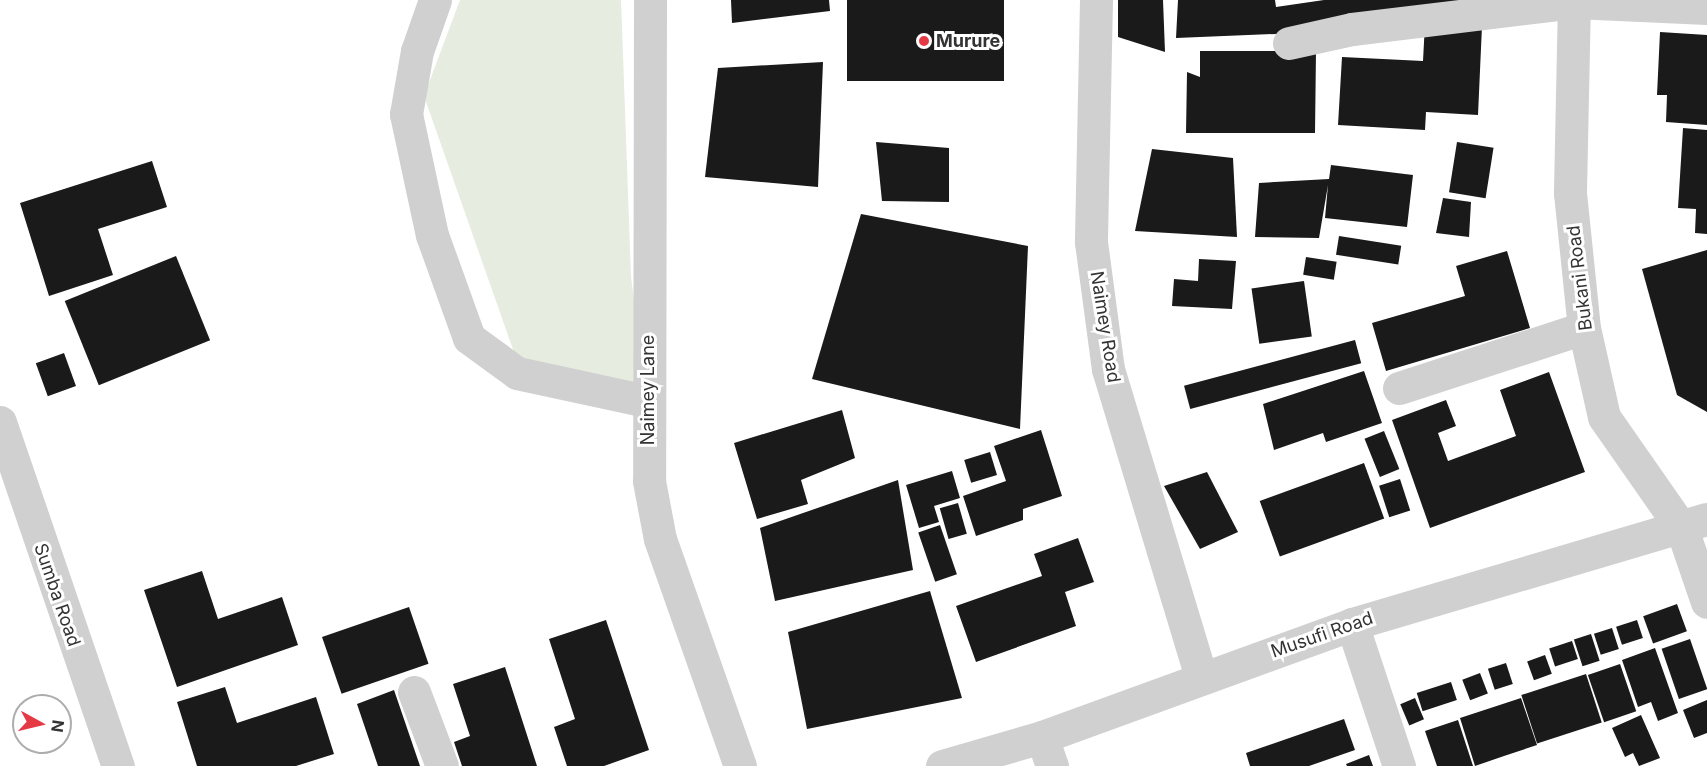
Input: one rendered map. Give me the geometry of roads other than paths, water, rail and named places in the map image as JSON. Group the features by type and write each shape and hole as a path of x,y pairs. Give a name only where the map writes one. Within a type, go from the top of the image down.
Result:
{"street":[{"path":"435,0 417,51 406,114 432,235 469,338 517,373 647,401"},
{"name":"Naimey Lane","path":"650,0 647,401 649,481 660,539 740,766"},
{"name":"Naimey Road","path":"1095,0 1091,242 1108,369 1201,677"},
{"path":"1289,43 1352,28 1574,1 1707,8"},
{"name":"Bukani Road","path":"1574,1 1570,194 1584,328 1604,417 1694,524 1707,602"},
{"path":"1399,388 1584,328"},
{"name":"Sumba Road","path":"0,422 118,766"},
{"name":"Musufi Road","path":"942,766 1047,752 1201,677 1352,624 1694,524"},
{"path":"1352,624 1399,766"},
{"path":"414,692 442,766"}],"place":[{"name":"Murure","path":"924,41"}]}
